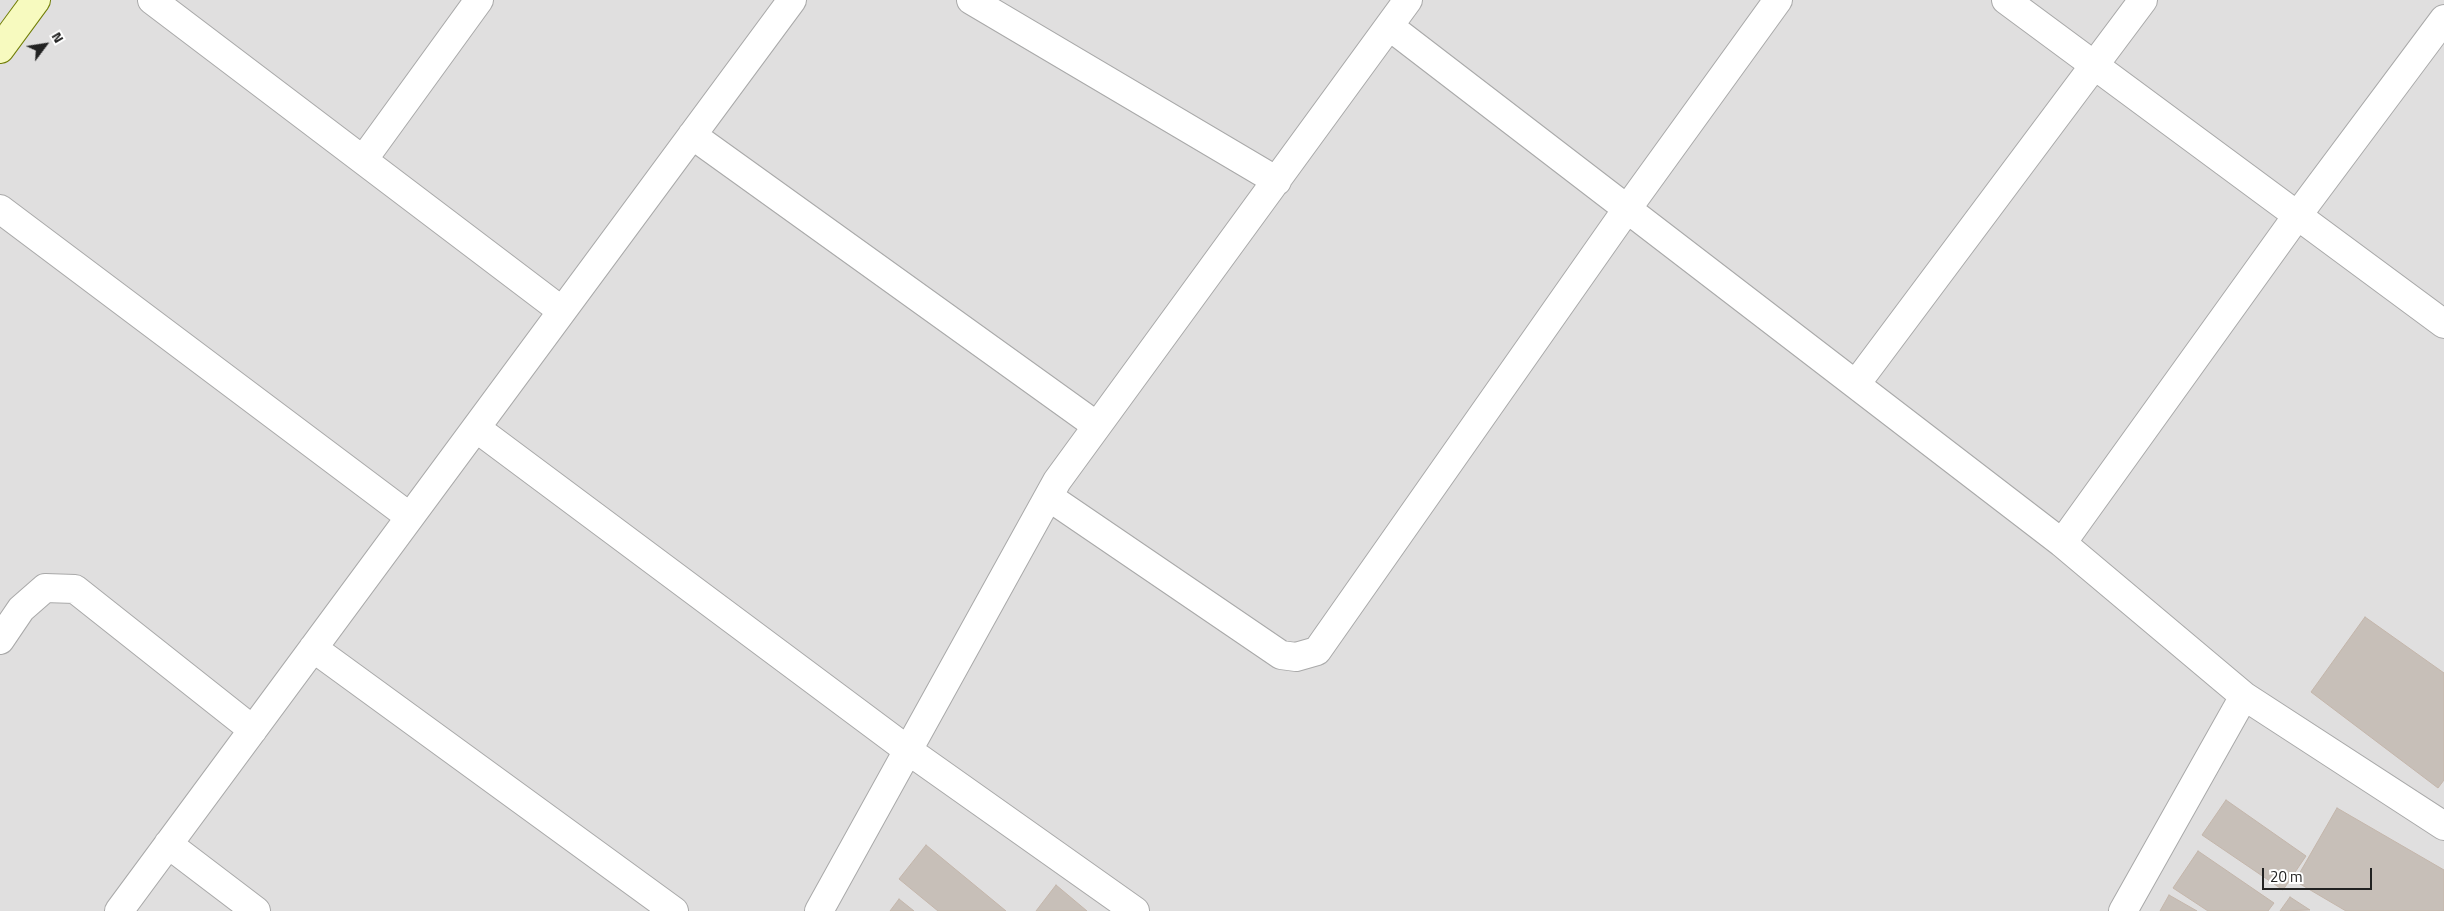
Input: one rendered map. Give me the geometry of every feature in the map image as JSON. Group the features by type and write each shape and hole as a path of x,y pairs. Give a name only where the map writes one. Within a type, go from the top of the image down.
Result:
{"main road":[{"path":"0,49 36,0"}],"street":[{"path":"152,0 562,311"},
{"path":"363,160 479,0"},
{"path":"119,911 792,0"},
{"path":"971,0 1277,181"},
{"path":"819,911 1049,497 1097,426 1408,0"},
{"path":"1049,497 1282,655 1296,657 1317,651 1627,208 1778,0"},
{"path":"2006,0 2444,324"},
{"path":"1856,384 2143,0"},
{"path":"2062,543 2298,216 2444,19"},
{"path":"1389,26 2062,543 2244,696 2444,826"},
{"path":"692,135 1097,426"},
{"path":"0,209 410,517"},
{"path":"476,428 909,751 1136,911"},
{"path":"0,640 21,609 45,588 74,589 253,730"},
{"path":"313,648 674,911"},
{"path":"2123,911 2244,696"},
{"path":"168,844 256,911"}],"shaded area":[{"path":"0,0 2444,0 2444,911 0,911"}],"building":[{"path":"2365,617 2444,673 2444,780 2438,788 2311,692"},
{"path":"2226,800 2306,856 2283,890 2202,835"},
{"path":"2337,808 2444,870 2444,911 2346,911 2295,881"},
{"path":"926,845 1006,911 938,911 899,879"},
{"path":"2198,851 2274,903 2268,911 2208,911 2173,888"},
{"path":"1056,885 1087,911 1036,911"},
{"path":"2169,895 2197,911 2160,911"},
{"path":"2290,897 2310,910 2280,911"},
{"path":"899,899 914,911 890,911"}]}
